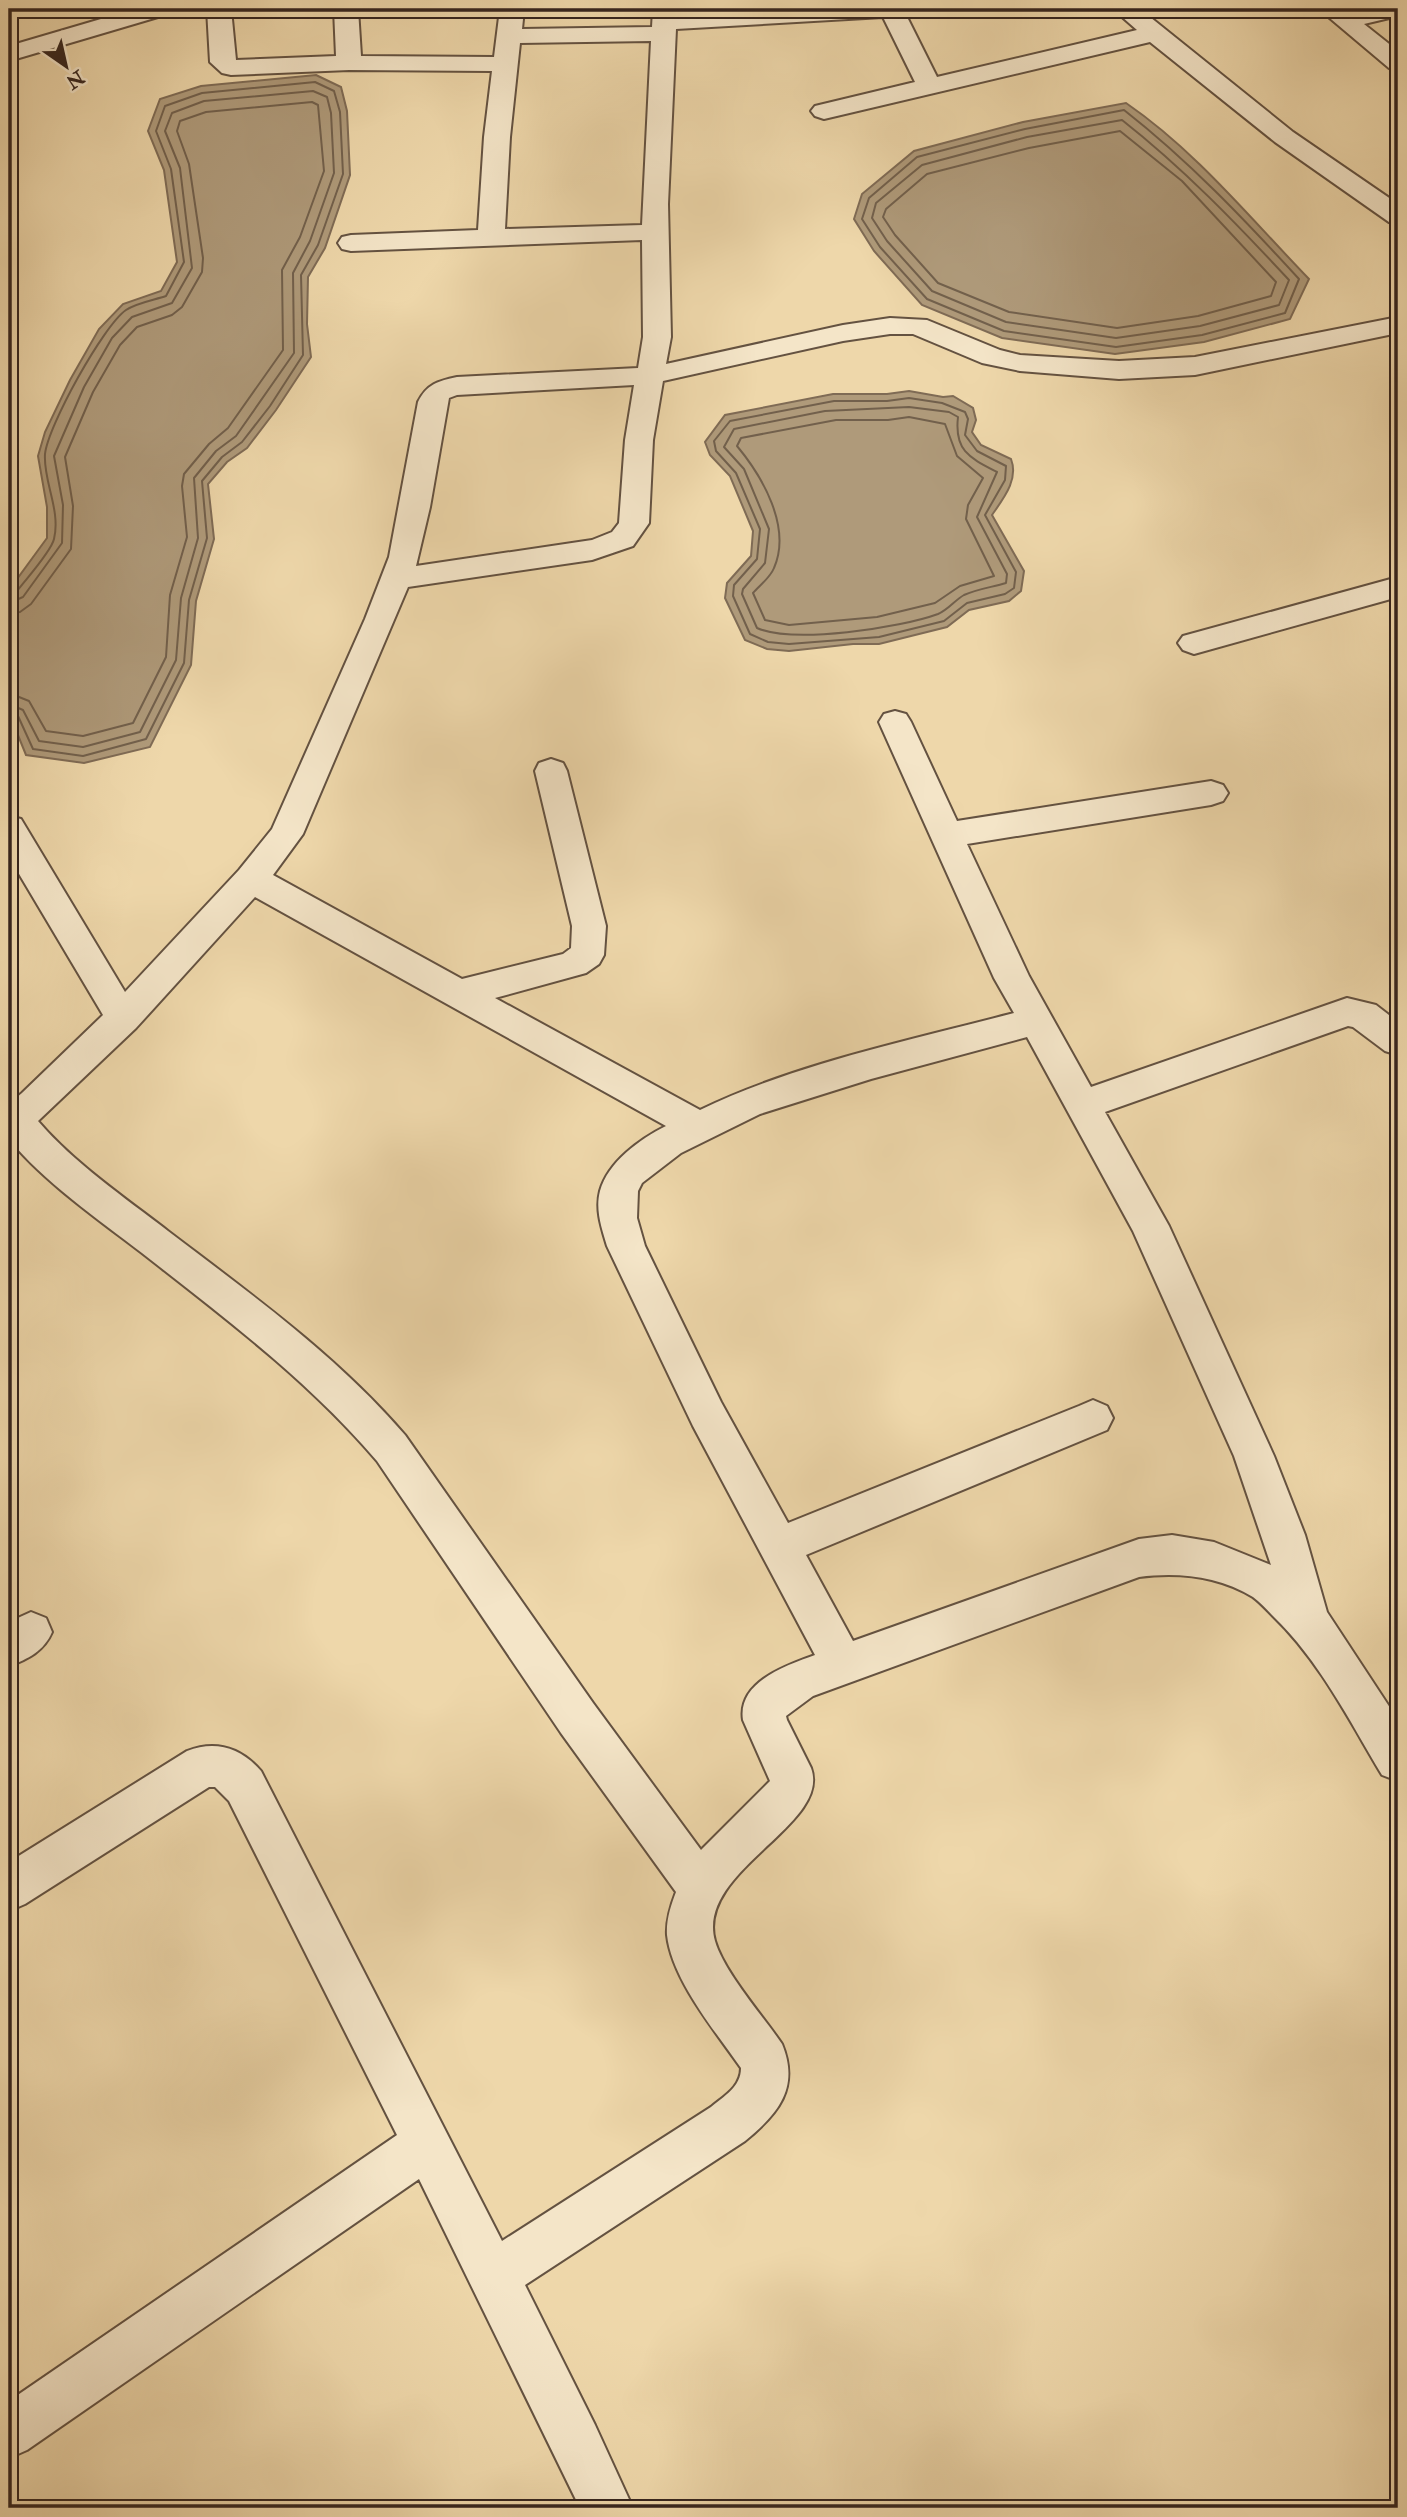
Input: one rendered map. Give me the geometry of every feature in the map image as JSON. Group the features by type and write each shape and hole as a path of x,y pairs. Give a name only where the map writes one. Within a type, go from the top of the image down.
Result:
{"street":[{"path":"9,54 160,9"},
{"path":"219,9 222,62 225,66 241,69 349,63 505,64"},
{"path":"346,9 349,63"},
{"path":"491,238 497,137 512,9"},
{"path":"508,36 664,21 891,9 930,87"},
{"path":"1125,9 1284,137 1398,216"},
{"path":"1338,15 1398,9"},
{"path":"1338,15 1398,63"},
{"path":"395,579 592,550 624,540 634,523 639,440 657,337 655,232 664,21"},
{"path":"824,111 1156,33"},
{"path":"351,243 655,232"},
{"path":"701,1888 577,1718 391,1448 367,1418 293,1349 134,1227 38,1146 10,1117 123,1018 251,879 286,834 381,619 404,557 435,393 457,386 649,376 843,333 890,326 917,326 992,357 1020,363 1119,370 1195,366 1332,341 1398,325"},
{"path":"1194,643 1398,587"},
{"path":"895,722 1012,978 1150,1226 1254,1456 1284,1535 1309,1622"},
{"path":"458,994 574,964 587,955 589,926 551,771"},
{"path":"946,835 1211,793"},
{"path":"9,828 123,1018"},
{"path":"251,879 699,1127"},
{"path":"1082,1105 1332,1015 1347,1012 1363,1015 1398,1041"},
{"path":"843,1665 707,1414 626,1246 618,1218 620,1191 629,1172 668,1142 760,1100 871,1065 1036,1021"},
{"path":"778,1547 1093,1418"},
{"path":"493,2276 728,2123 759,2098 767,2080 765,2061 696,1956 690,1935 693,1910 701,1888 724,1858 787,1795 793,1781 790,1770 763,1723 763,1710 775,1696 799,1681 1139,1558 1172,1554 1214,1561 1269,1584 1309,1622 1330,1650 1398,1760"},
{"path":"9,1888 203,1766 220,1764 233,1773 245,1786 427,2144 607,2508"},
{"path":"9,2432 427,2144"}],"water":[{"path":"316,75 341,87 347,111 350,175 325,248 308,277 307,324 311,357 247,448 227,462 208,484 214,539 196,601 191,665 150,747 84,763 26,755 9,713 9,604 12,586 47,538 47,507 38,456 45,432 99,329 123,304 161,291 177,262 164,170 148,131 160,99 201,86"},
{"path":"1126,103 1176,142 1199,164 1309,279 1290,319 1204,342 1115,354 1002,338 922,305 874,251 854,219 862,194 914,151 1023,122"},
{"path":"909,391 943,397 953,396 973,408 976,420 972,432 981,445 1011,459 1011,482 992,515 1024,571 1021,591 1009,601 969,610 947,627 879,644 789,651 767,649 745,640 725,598 727,583 751,556 753,531 730,476 710,455 705,442 725,415 833,394 887,394"}]}
